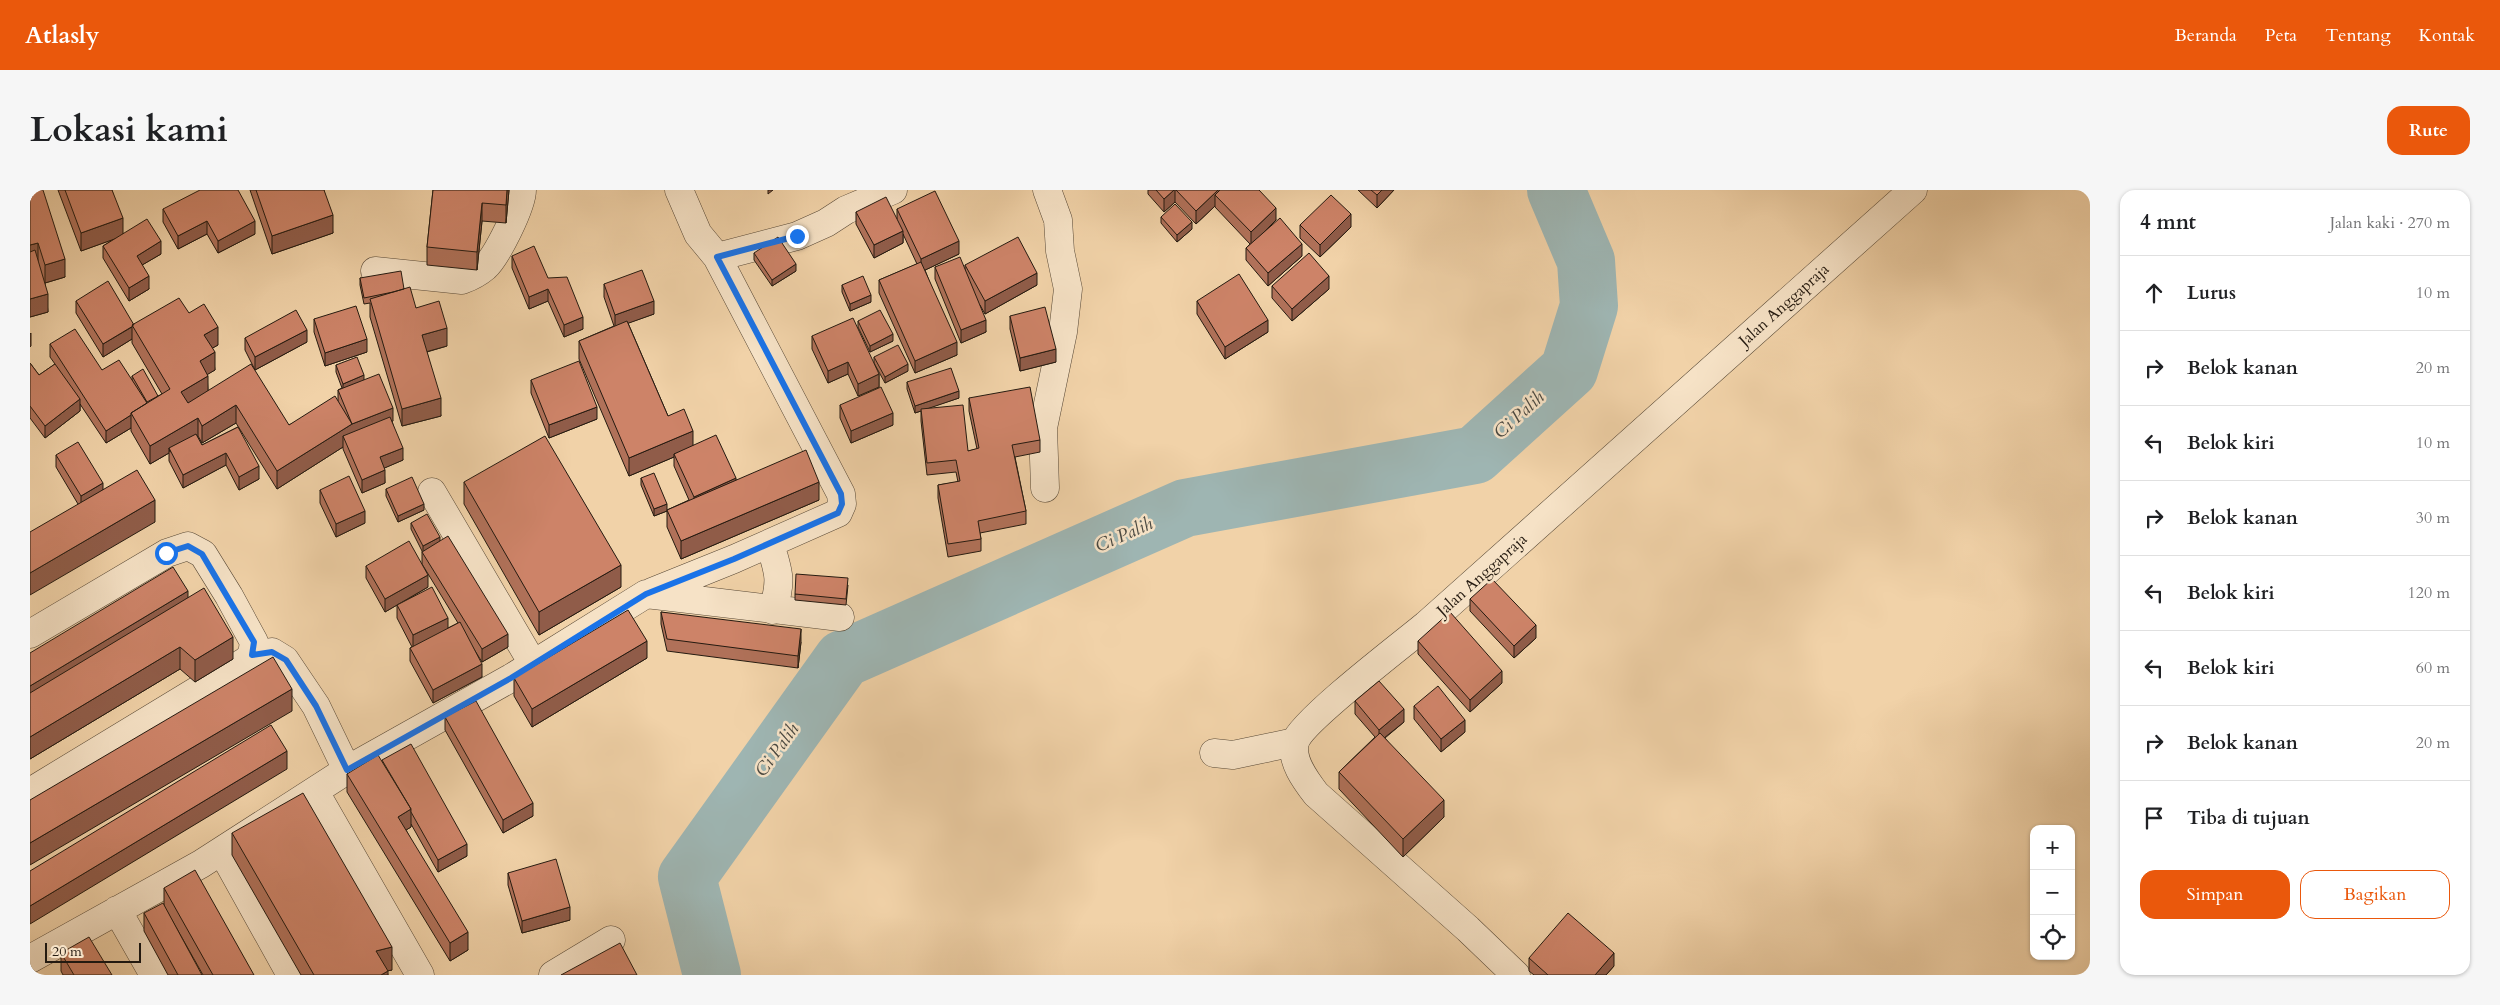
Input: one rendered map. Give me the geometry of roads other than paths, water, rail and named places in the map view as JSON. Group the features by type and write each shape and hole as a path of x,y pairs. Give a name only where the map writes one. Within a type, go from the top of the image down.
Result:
{"street":[{"path":"376,271 462,280 473,276 486,266 511,225 522,196 522,190"},
{"path":"30,959 222,851 347,770 511,678 646,594 770,544 838,513 842,504 841,494 717,257 698,234 679,190"},
{"path":"717,257 797,236 826,223 846,210 893,190"},
{"path":"1045,488 1043,428 1063,332 1068,289 1060,251 1058,220 1047,190"},
{"name":"Jalan Anggapraja","path":"1295,742 1304,729 1361,678 1426,625 1913,190"},
{"path":"432,492 533,664"},
{"path":"770,544 780,574 779,591 773,610"},
{"path":"30,634 166,553 188,546 202,554 229,596 254,642 252,655 246,662 30,792"},
{"path":"646,594 840,618"},
{"path":"252,655 272,652 286,660 316,706 347,770"},
{"path":"1214,753 1233,755 1295,742 1298,764 1303,778 1316,794 1468,929 1516,975"},
{"path":"315,792 420,975"},
{"path":"222,851 291,975"},
{"path":"117,910 154,975"},
{"path":"553,975 611,940"}],"waterway":[{"name":"Ci Palih","path":"712,975 687,877 843,659 1185,508 1475,455 1569,370 1589,306 1586,261 1556,190"}]}
